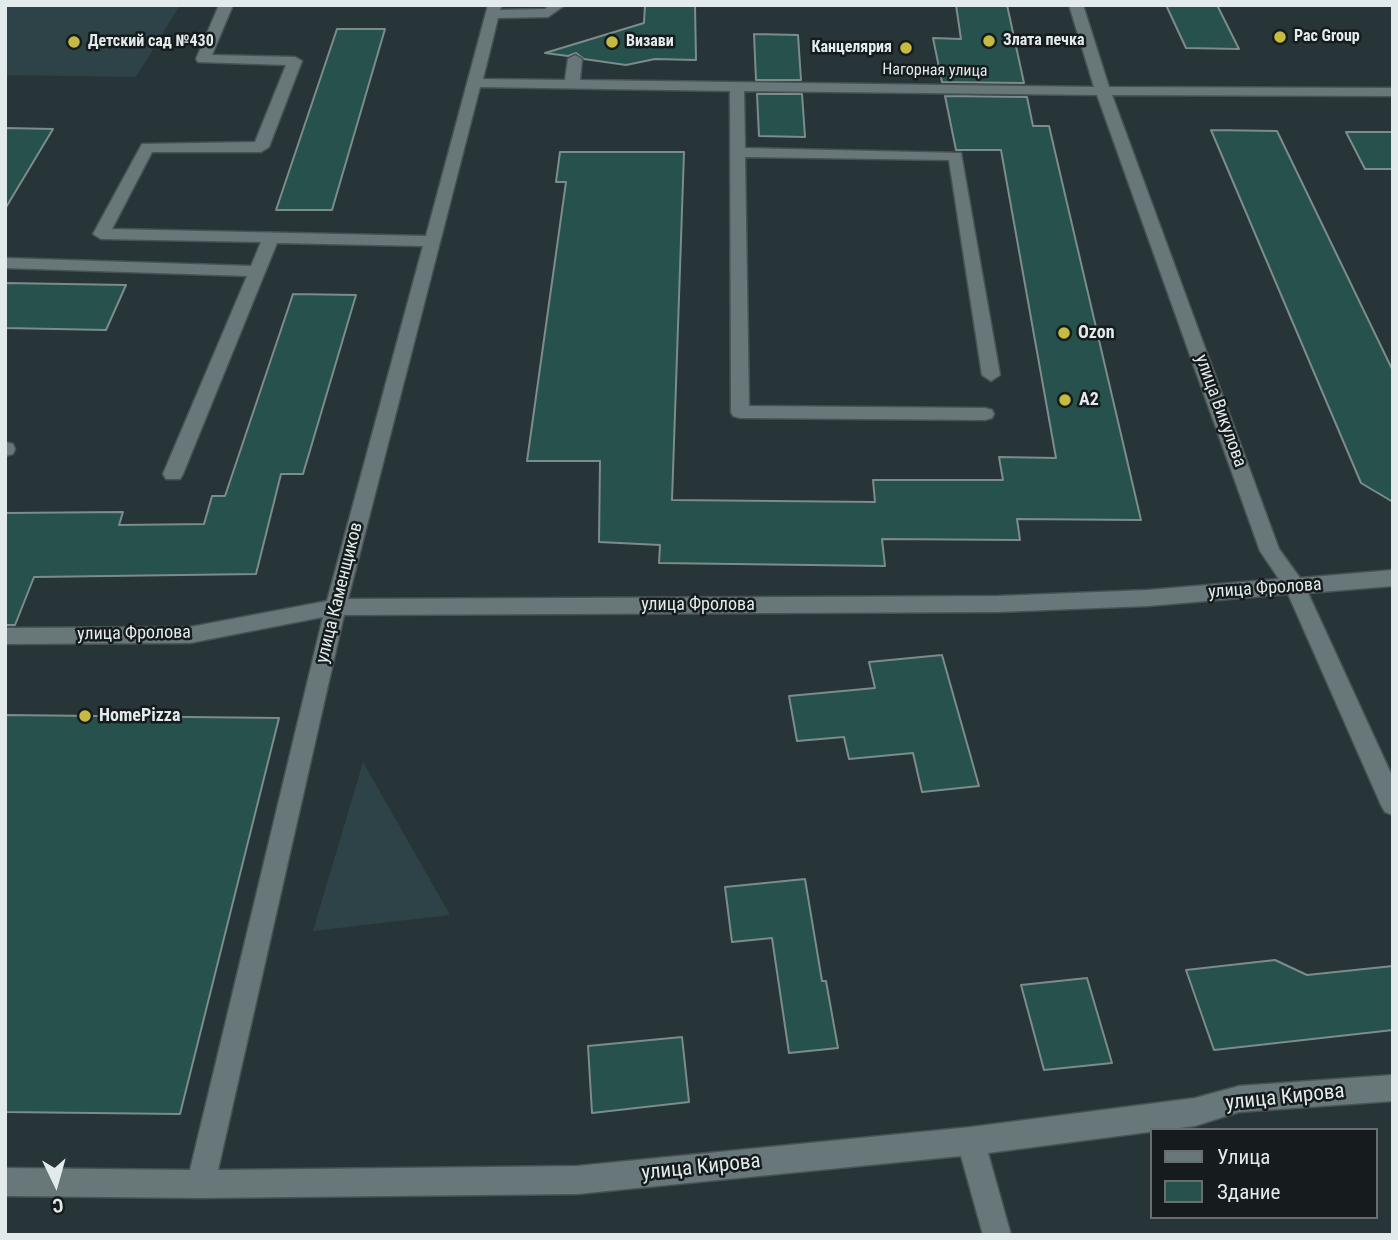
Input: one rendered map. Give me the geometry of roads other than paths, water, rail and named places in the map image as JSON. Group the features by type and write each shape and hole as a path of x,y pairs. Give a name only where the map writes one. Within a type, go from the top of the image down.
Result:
{"street":[{"path":"226,5 202,59 295,61 261,147 147,146 101,234 432,241"},
{"path":"494,9 548,13 559,5"},
{"name":"улица Викулова","path":"1076,5 1104,91 1270,551 1295,587 1393,804"},
{"name":"улица Каменщиков","path":"201,1184 335,607 494,9"},
{"path":"572,83 575,60"},
{"name":"Нагорная улица","path":"476,83 1393,92"},
{"path":"737,85 740,412 985,414"},
{"path":"738,152 956,156 991,375"},
{"path":"173,474 271,238"},
{"path":"5,263 257,271"},
{"name":"улица Фролова","path":"5,636 190,635 335,607 998,604 1148,598 1393,578"},
{"name":"улица Кирова","path":"5,1182 201,1184 577,1180 1199,1121 1239,1099 1393,1088"},
{"path":"971,1141 997,1235"}],"place":[{"name":"Pac Group","path":"1280,37"},
{"name":"Злата печка","path":"989,41"},
{"name":"Детский сад №430","path":"74,42"},
{"name":"Визави","path":"612,42"},
{"name":"Канцелярия","path":"906,48"},
{"name":"Ozon","path":"1064,333"},
{"name":"А2","path":"1065,400"},
{"name":"HomePizza","path":"85,716"}]}
